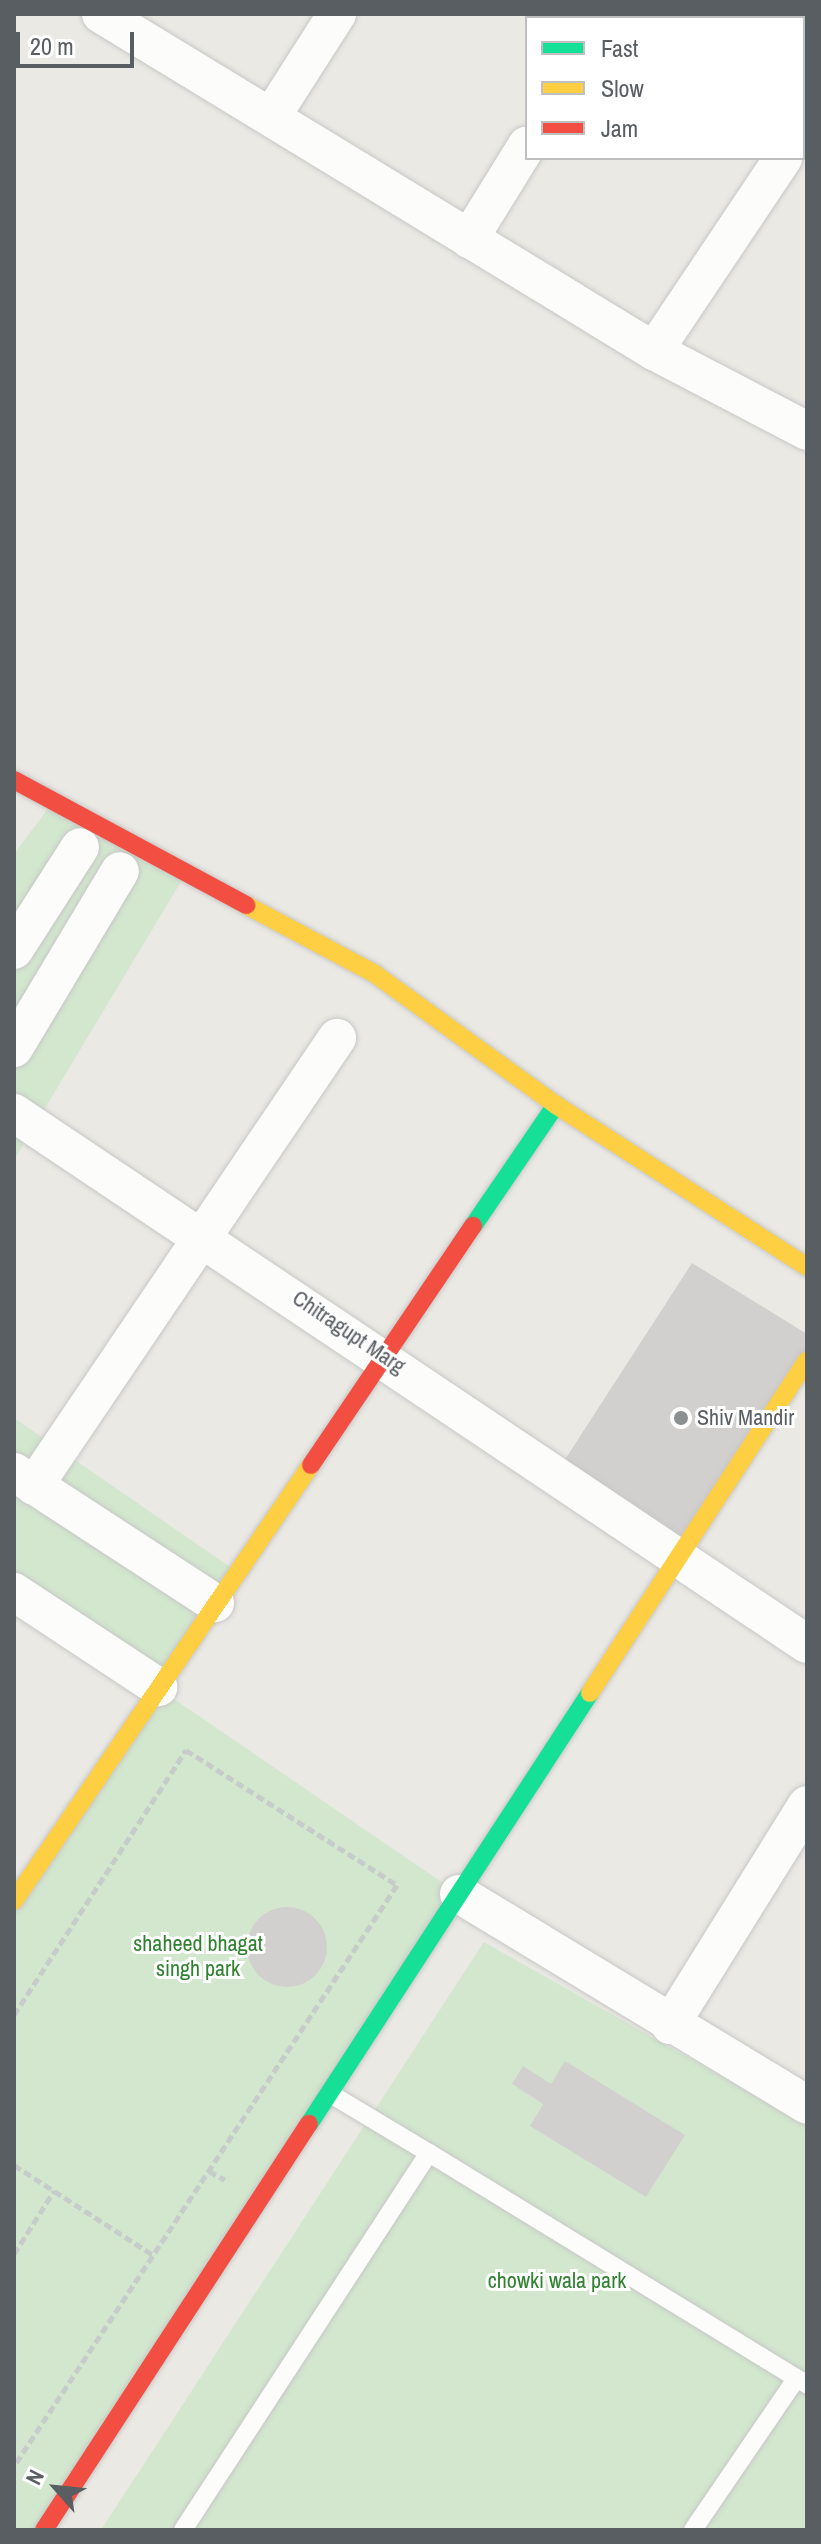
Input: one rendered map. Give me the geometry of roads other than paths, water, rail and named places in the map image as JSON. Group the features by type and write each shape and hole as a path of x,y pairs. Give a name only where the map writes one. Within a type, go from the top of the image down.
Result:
{"street":[{"path":"101,14 273,114 469,239 654,351 807,431"},
{"path":"273,114 337,14"},
{"path":"469,239 525,148"},
{"path":"654,351 782,160"},
{"path":"14,780 375,974 556,1105 807,1267"},
{"path":"14,950 80,847"},
{"path":"14,1048 120,871"},
{"path":"215,1603 24,1479 204,1237 337,1038"},
{"path":"14,1901 556,1105"},
{"name":"Chitragupt Marg","path":"14,1113 384,1354 676,1561 807,1644"},
{"path":"44,2530 807,1360"},
{"path":"14,1592 158,1687"},
{"path":"670,2025 807,1805"},
{"path":"459,1894 670,2025 807,2105"}],"lane":[{"path":"329,2093 802,2382 693,2530"},
{"path":"183,2530 429,2153"}],"place":[{"name":"Shiv Mandir","path":"681,1418"}],"park label":[{"name":"shaheed bhagat singh park","path":"198,1956"},
{"name":"chowki wala park","path":"557,2281"}]}
